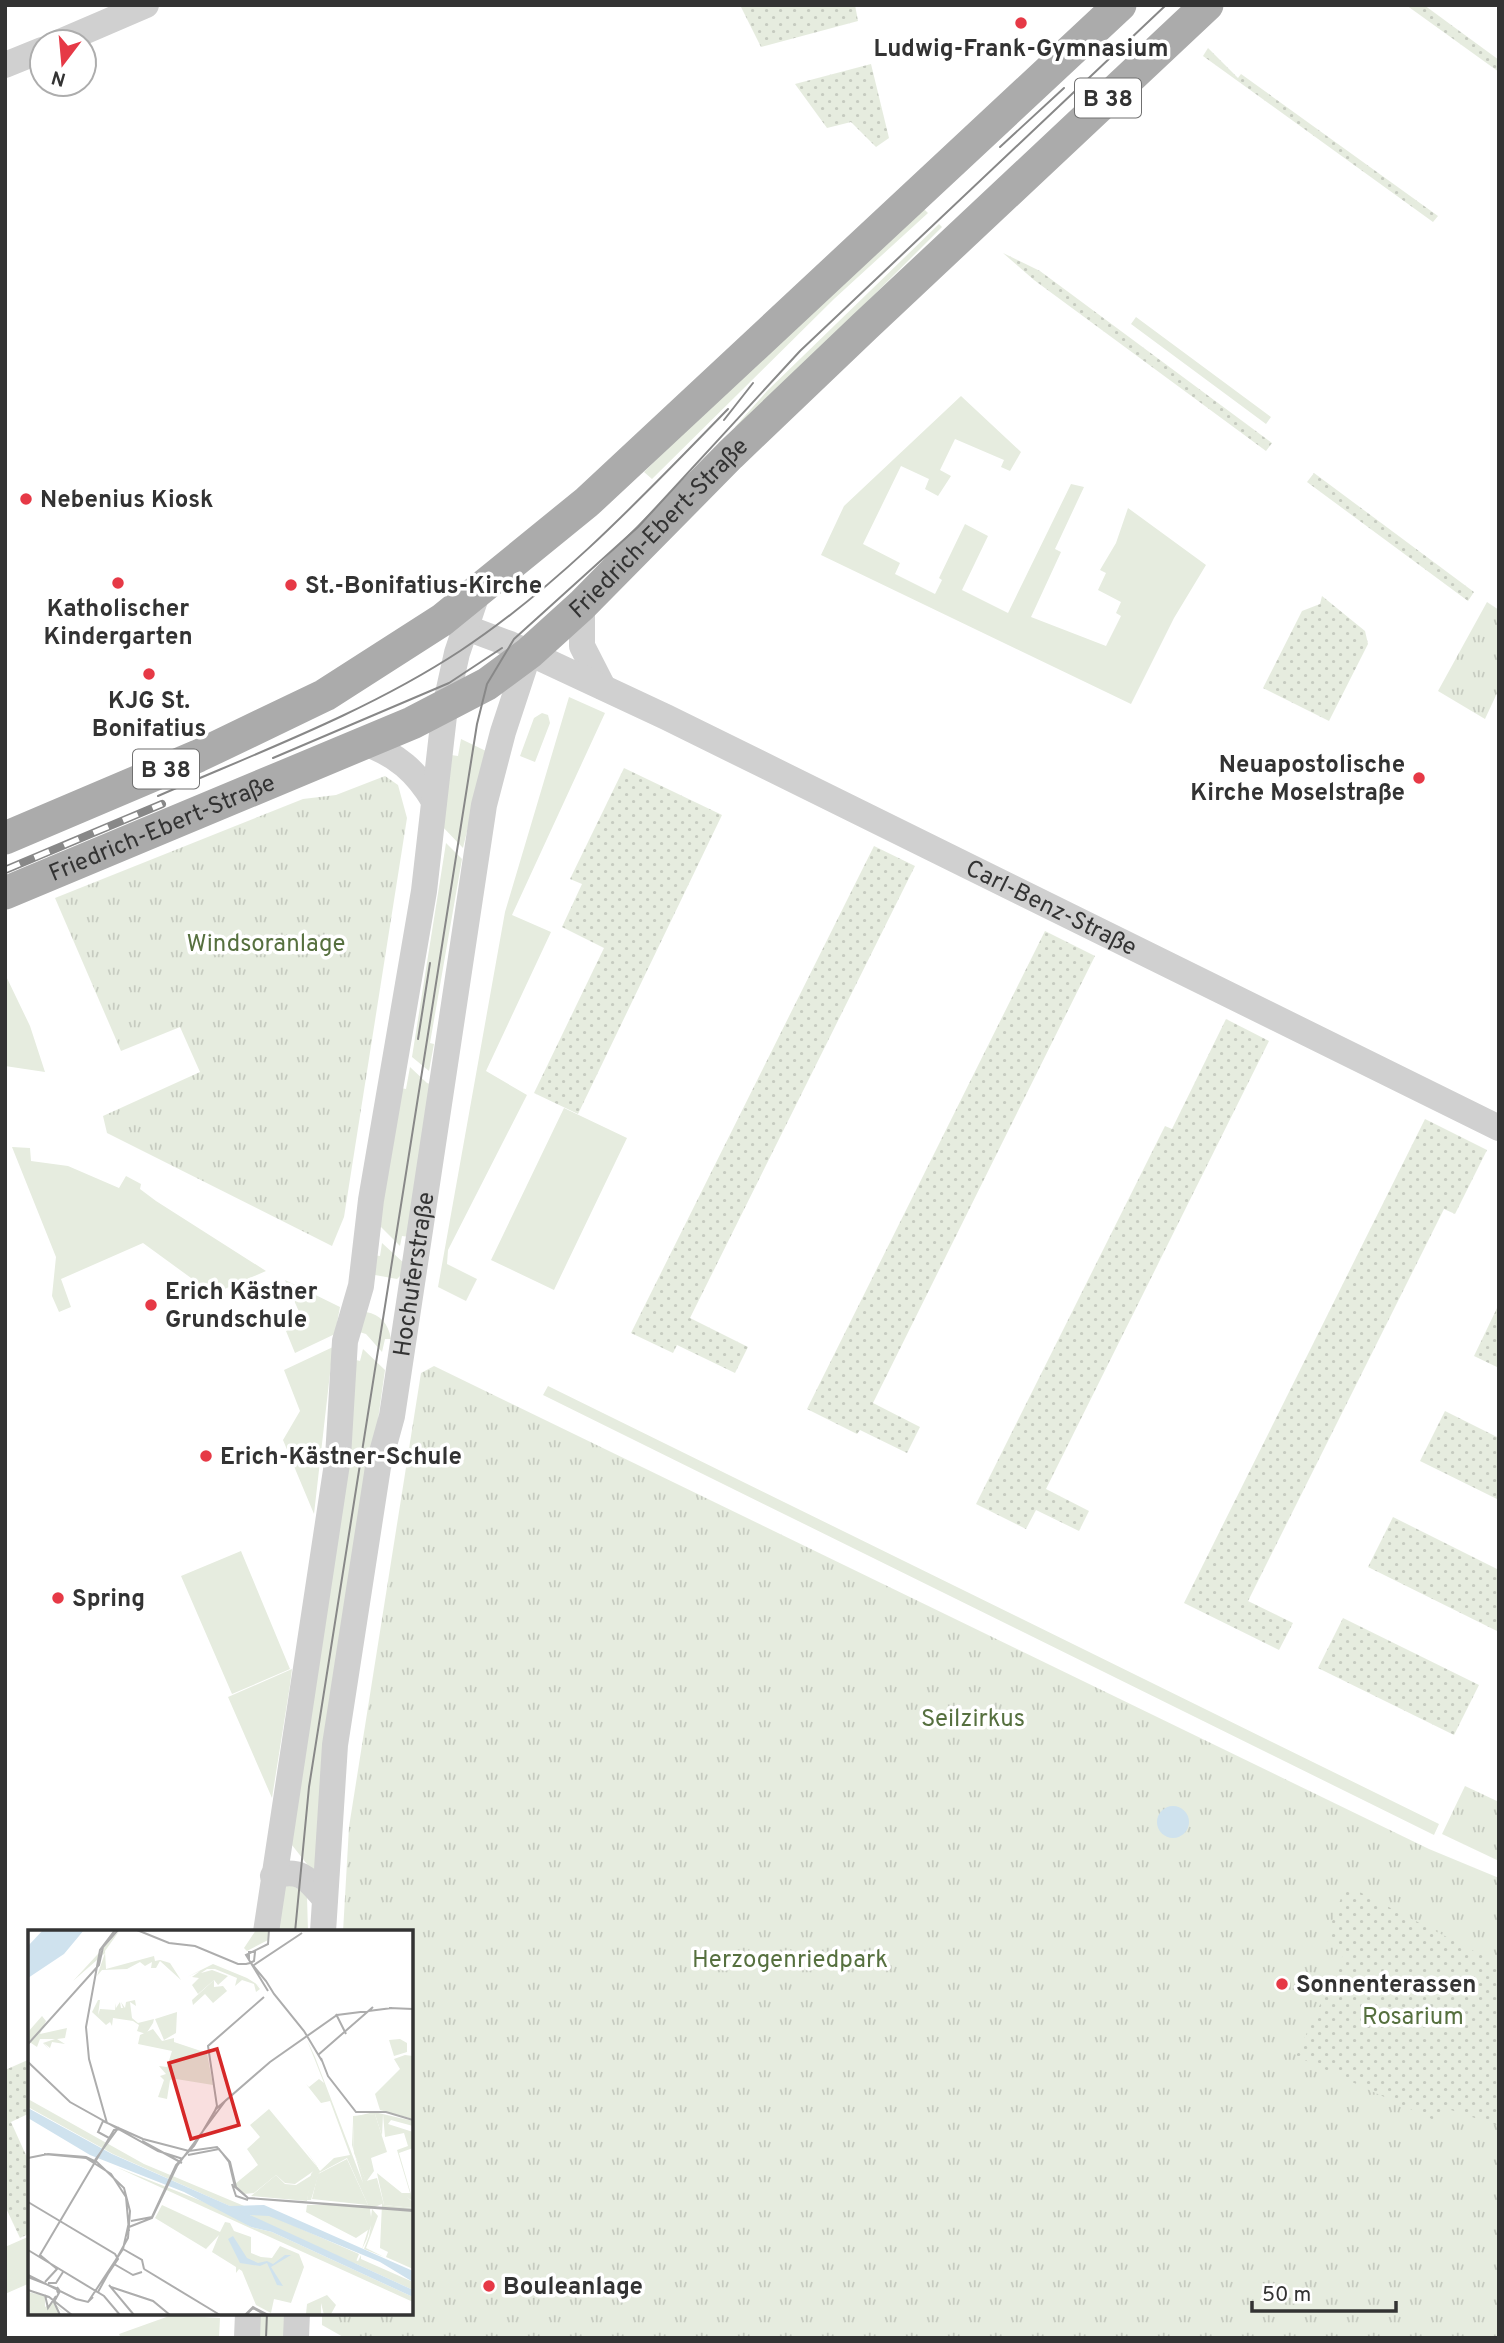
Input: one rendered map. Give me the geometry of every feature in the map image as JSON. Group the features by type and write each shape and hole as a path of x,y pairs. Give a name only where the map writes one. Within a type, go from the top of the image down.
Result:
{"main road":[{"name":"B 38","path":"5,838 198,756 325,695 454,623 478,592 625,468 1120,5"},
{"name":"Friedrich-Ebert-Straße","path":"5,893 445,707 487,684 529,653 582,605 730,455 1207,5"}],"street":[{"path":"93,28 146,5"},
{"path":"5,65 28,56"},
{"path":"582,605 582,646 603,687"},
{"name":"Carl-Benz-Straße","path":"454,623 603,687 1499,1128"},
{"name":"Hochuferstraße","path":"266,1930 338,1457 345,1341 361,1286 371,1200 424,891 454,623"},
{"name":"Hochuferstraße","path":"323,1930 335,1745 378,1467 392,1416 416,1241 484,805 503,732 529,653"},
{"path":"365,743 401,760 421,780 434,801"},
{"path":"273,1876 290,1871 300,1875 325,1899"},
{"path":"247,2338 248,2315"},
{"path":"296,2338 297,2315"}],"green space":[{"path":"740,5 855,5 858,21 761,47"},
{"path":"1406,5 1424,5 1499,60 1499,72"},
{"path":"1208,48 1238,78 1241,74 1438,216 1433,222 1203,56"},
{"path":"871,64 889,138 876,147 851,122 827,128 795,84"},
{"path":"921,206 928,213 834,299 652,479 644,472 762,353"},
{"path":"939,224 942,227 739,430 735,427 767,391"},
{"path":"1003,253 1040,271 1272,443 1266,451 1034,280"},
{"path":"1136,317 1271,417 1266,424 1131,324"},
{"path":"961,396 1021,452 1010,471 1001,467 1004,460 955,439 940,470 951,476 938,496 925,489 929,479 901,466 863,544 900,563 895,574 935,594 942,580 939,578 965,524 988,536 962,590 1008,613 1071,484 1084,487 1055,549 1061,552 1031,617 1106,646 1121,616 1116,613 1121,602 1098,590 1106,573 1100,570 1116,543 1128,508 1206,565 1174,618 1131,704 821,555 844,506"},
{"path":"1314,473 1474,592 1468,601 1307,482"},
{"path":"1322,596 1365,631 1368,644 1329,721 1263,688 1302,611 1320,604"},
{"path":"1487,602 1499,610 1499,689 1485,719 1438,691"},
{"path":"569,697 605,713 512,915 551,932 486,1071 527,1095 448,1250 447,1264 477,1279 466,1301 438,1287 505,912"},
{"path":"542,713 548,715 550,723 535,762 520,756 534,718"},
{"path":"461,739 486,751 463,848 440,824 451,755 458,756"},
{"path":"624,768 722,815 578,1114 534,1093 604,948 562,927 582,884 570,879"},
{"name":"Windsoranlage","path":"385,776 398,785 407,818 344,1217 332,1246 107,1133 103,1116 200,1072 180,1027 121,1051 55,898 303,799 336,795"},
{"path":"446,843 462,859 430,1043 434,1044 429,1071 412,1057"},
{"path":"874,846 915,866 690,1318 748,1347 735,1373 677,1345 673,1353 631,1333"},
{"path":"1045,931 1095,956 873,1403 920,1427 907,1453 860,1430 857,1434 807,1409"},
{"path":"5,974 30,1026 45,1072 5,1066"},
{"path":"1226,1019 1269,1041 1046,1489 1089,1511 1079,1531 1036,1510 1026,1529 976,1504 1165,1126 1172,1129"},
{"path":"410,1067 427,1083 434,1085 410,1237 402,1236 400,1246 378,1224 400,1088 406,1089"},
{"path":"564,1108 627,1138 554,1290 491,1260"},
{"path":"1425,1119 1487,1150 1455,1214 1444,1209 1248,1601 1293,1623 1279,1650 1184,1603"},
{"path":"12,1147 30,1148 31,1161 68,1166 119,1188 126,1176 141,1184 140,1189 156,1201 266,1271 213,1294 143,1243 61,1279 71,1307 59,1312 52,1296 56,1257"},
{"path":"382,1243 405,1264 404,1272 397,1279 375,1275 373,1255 380,1256"},
{"path":"285,1280 340,1307 335,1334 295,1353 286,1331 304,1323"},
{"path":"1499,1306 1499,1368 1474,1356"},
{"path":"366,1312 376,1315 388,1328 391,1339 385,1339 382,1352 366,1334 356,1331"},
{"path":"333,1347 314,1514 283,1440 300,1411 284,1370"},
{"path":"363,1349 385,1370 314,1873 288,1840 352,1359 360,1361"},
{"name":"Herzogenriedpark","path":"434,1366 1429,1849 1499,1878 1499,2338 345,2338 322,2325 322,2315 413,2315 413,1930 343,1930 349,1827 421,1373"},
{"path":"548,1386 1439,1824 1434,1835 543,1395"},
{"path":"1445,1411 1499,1438 1499,1500 1420,1461"},
{"path":"1393,1517 1499,1570 1499,1632 1368,1567"},
{"path":"241,1551 290,1669 232,1694 181,1576"},
{"path":"1343,1618 1479,1685 1454,1735 1318,1668"},
{"path":"292,1669 290,1685 272,1798 228,1697"},
{"path":"1465,1786 1499,1802 1499,1861 1442,1834"},
{"path":"282,1877 307,1896 308,1930 275,1930"},
{"name":"Rosarium","path":"1346,1885 1499,1964 1499,2126 1445,2108 1436,2121 1296,2056 1346,1949 1325,1940"},
{"path":"28,2060 28,2114 11,2122 28,2160 28,2234 20,2238 5,2206 5,2070"},
{"path":"28,2237 28,2284 5,2294 5,2247"},
{"path":"172,2315 220,2318 219,2338 121,2338 119,2334"},
{"path":"256,2315 290,2315 288,2338 256,2338"}],"water":[{"path":"1173,1806 1184,1811 1189,1822 1184,1833 1173,1838 1162,1833 1157,1822 1162,1811"}],"tram line":[{"path":"295,1930 309,1787 477,724 487,684 514,639 638,527 800,351 1166,5"},
{"path":"1000,147 1064,88"},
{"path":"724,420 753,383"},
{"path":"158,796 350,712 460,651 497,625 567,568 633,506 728,409"},
{"path":"273,758 449,683 502,648"},
{"path":"418,1039 430,963"},
{"path":"266,2338 267,2315"}],"railway":[{"path":"5,870 162,804"}],"place":[{"name":"Ludwig-Frank-Gymnasium","path":"1021,23"},
{"name":"Nebenius Kiosk","path":"26,499"},
{"name":"Katholischer Kindergarten","path":"118,583"},
{"name":"St.-Bonifatius-Kirche","path":"291,585"},
{"name":"KJG St. Bonifatius","path":"149,674"},
{"name":"Neuapostolische Kirche Moselstraße","path":"1419,778"},
{"name":"Erich Kästner Grundschule","path":"151,1305"},
{"name":"Erich-Kästner-Schule","path":"206,1456"},
{"name":"Spring","path":"58,1598"},
{"name":"Sonnenterassen","path":"1282,1984"},
{"name":"Bouleanlage","path":"489,2286"}],"park label":[{"name":"Seilzirkus","path":"973,1718"}]}
